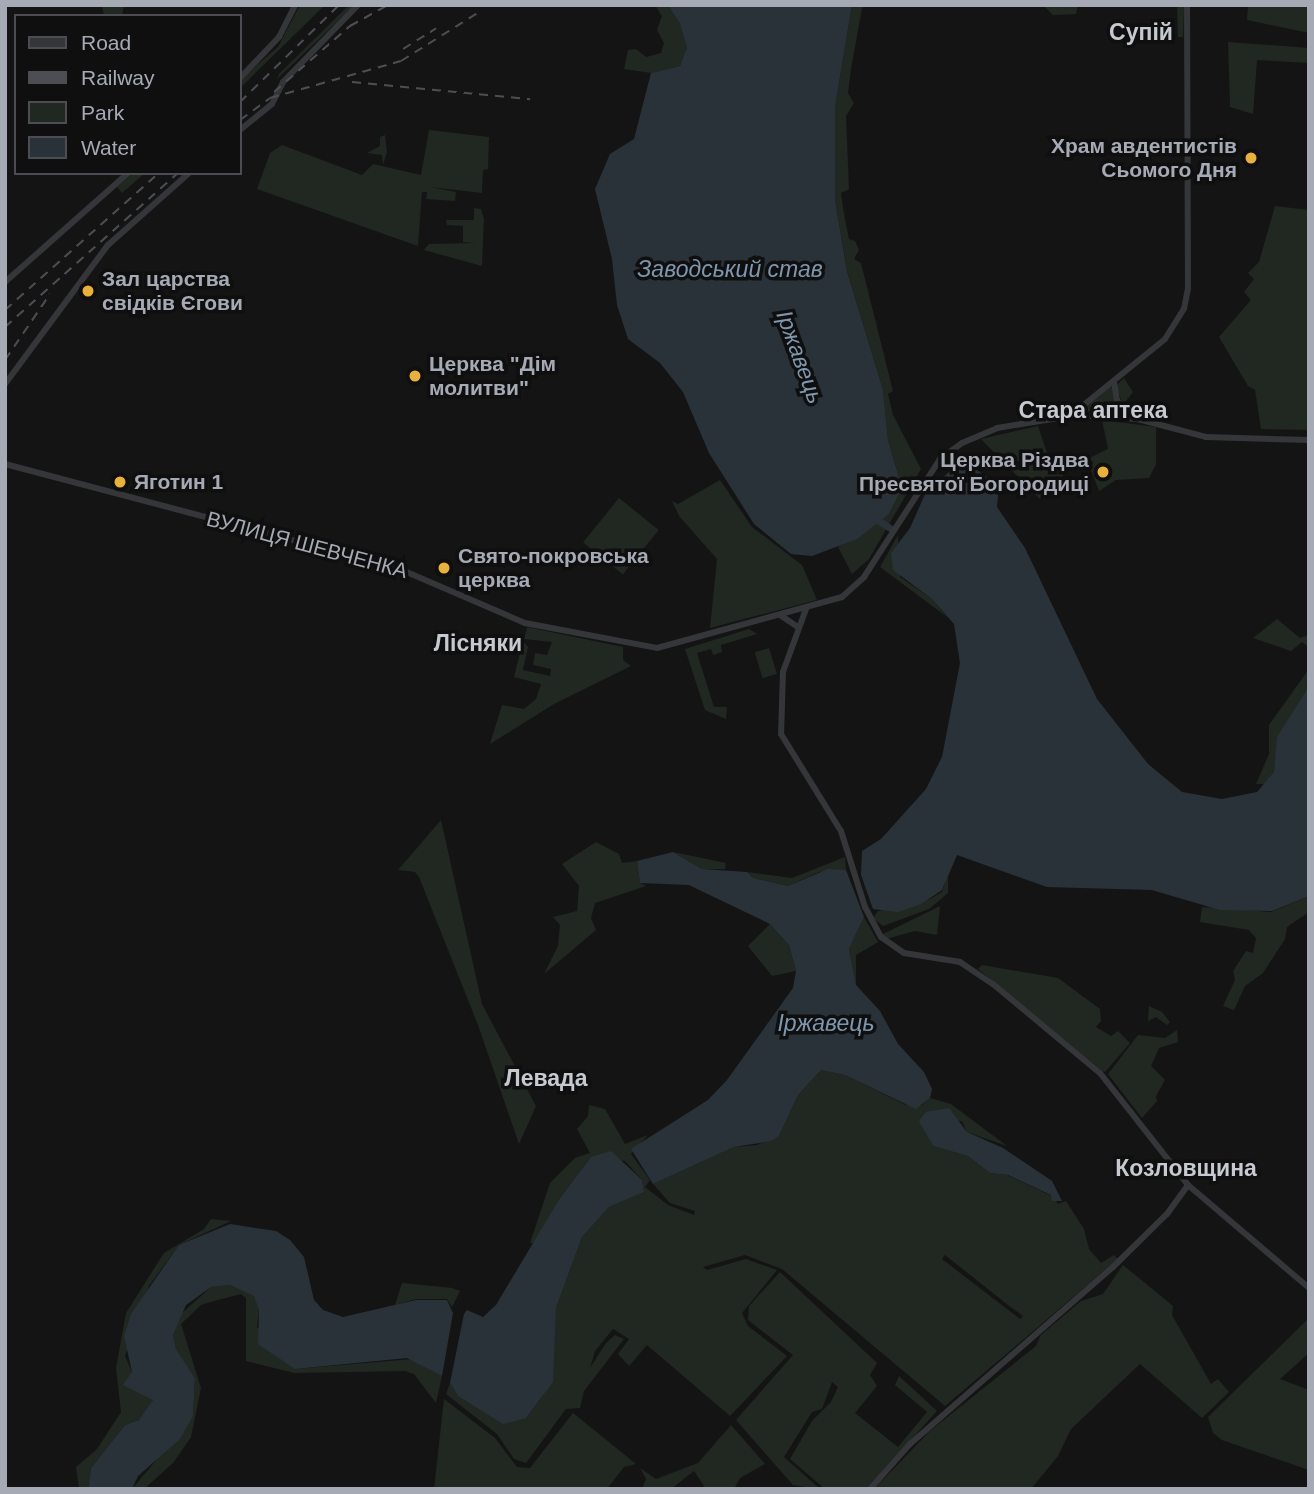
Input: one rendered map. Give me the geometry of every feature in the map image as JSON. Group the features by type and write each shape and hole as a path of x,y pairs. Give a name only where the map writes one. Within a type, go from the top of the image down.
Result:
{"street":[{"path":"242,76 279,37 295,5"},
{"path":"242,128 272,104 283,82 358,5"},
{"path":"1070,416 1114,382 1175,328 1188,288 1187,5"},
{"path":"5,282 126,175"},
{"path":"5,384 108,245 187,175"},
{"path":"1114,382 1117,401 1129,418"},
{"name":"ВУЛИЦЯ ШЕВЧЕНКА","path":"5,464 395,567 517,620 585,637 672,647 806,609 854,589 928,474 948,452 997,428 1070,416 1129,418 1206,437 1309,440"},
{"path":"806,609 783,671 781,734 841,831 876,930 899,951 960,962 993,984 1100,1073 1188,1185 1309,1288"},
{"path":"779,615 799,627"},
{"path":"870,1489 910,1444 1113,1267 1167,1214 1188,1185"}],"green space":[{"path":"102,5 124,5 122,14 104,14"},
{"path":"300,5 325,5 242,86 242,78 278,47"},
{"path":"349,5 355,5 277,79 279,74"},
{"path":"655,5 668,5 680,24 687,48 680,66 651,73 624,69 628,50 636,49 646,57 661,53 664,43 657,30 662,16"},
{"path":"852,5 868,5 862,8 848,93 854,103 846,116 849,189 841,193 844,214 849,239 855,241 859,250 854,259 861,263 893,391 888,394 893,415 921,469 869,559 852,574 838,547 889,514 902,488 888,440 883,390 847,270 835,200 835,107"},
{"path":"1010,5 1078,5 1076,14 1053,15 1044,6"},
{"path":"1177,5 1184,5 1183,37 1178,37"},
{"path":"1248,5 1309,5 1309,33 1247,20"},
{"path":"1228,42 1309,48 1309,63 1257,60 1253,114 1230,107"},
{"path":"429,130 489,137 488,169 483,170 482,193 430,187 456,192 455,201 426,199 427,192 422,192 418,246 257,189 270,153 282,145 362,175 373,164 421,175"},
{"path":"385,135 387,152 383,165 382,155 367,153 380,146 380,137"},
{"path":"131,175 143,175 122,193 117,187"},
{"path":"1275,206 1309,210 1309,430 1261,429 1255,390 1248,386 1219,337 1251,300 1244,292 1254,279 1248,273 1259,262"},
{"path":"474,208 481,209 484,219 482,266 424,250 429,244 475,243 463,242 463,226 447,225 446,220 474,220"},
{"path":"1124,378 1133,392 1123,405 1116,386"},
{"path":"1111,386 1123,415 1075,414"},
{"path":"1102,420 1156,427 1156,464 1149,478 1116,480 1099,491 1087,459 1108,449"},
{"path":"1038,426 1046,450 1065,479 1040,499 981,439"},
{"path":"720,480 752,527 802,565 817,600 710,628 717,559 679,516 672,501 678,504"},
{"path":"619,498 659,530 623,574 583,542"},
{"path":"898,535 900,577 932,599 947,617 880,567"},
{"path":"1277,619 1300,638 1309,635 1309,647 1302,642 1291,651 1253,638"},
{"path":"527,627 623,647 623,660 631,666 554,704 490,744 502,705 524,709 536,699 541,684 514,677 523,641 528,647 523,670 550,676 551,669 533,665 535,653 547,655 552,642 524,639"},
{"path":"749,629 757,634 721,645 722,652 713,655 711,649 697,653 714,707 727,707 726,719 705,710 685,649"},
{"path":"769,648 777,674 763,678 755,652"},
{"path":"1309,669 1309,686 1278,737 1274,772 1266,784 1256,784 1269,754 1269,725"},
{"path":"441,820 482,1004 536,1106 519,1144 478,1025 419,877 415,872 398,870"},
{"path":"596,842 619,854 622,863 637,861 640,883 646,886 595,903 591,918 596,930 544,974 558,946 560,925 553,917 577,911 579,886 562,864"},
{"path":"673,852 726,863 725,869 702,869"},
{"path":"845,857 846,870 819,872 788,886 753,878 747,872 792,878"},
{"path":"948,875 948,893 929,909 883,926 873,918 878,911 930,899 942,892"},
{"path":"1309,896 1309,912 1287,927 1285,939 1263,973 1245,986 1234,1010 1223,1006 1235,980 1233,971 1246,951 1253,953 1256,938 1249,930 1200,922 1202,907 1271,912"},
{"path":"940,906 937,935 915,931 886,939 881,935"},
{"path":"864,917 878,942 856,955 856,985 849,949"},
{"path":"770,924 789,945 796,971 772,976 748,946"},
{"path":"982,965 1058,978 1100,1009 1101,1021 1096,1027 1111,1036 1118,1031 1130,1043 1105,1072 1101,1070 978,969"},
{"path":"1149,1006 1162,1012 1170,1022 1167,1025 1156,1017 1148,1021"},
{"path":"1177,1030 1178,1042 1159,1048 1151,1066 1165,1080 1156,1096 1157,1101 1142,1118 1108,1074 1138,1035 1165,1038"},
{"path":"821,1070 845,1075 906,1105 921,1106 930,1098 951,1104 1007,1146 967,1132 962,1121 920,1121 933,1146 968,1156 990,1173 1007,1175 1052,1196 1058,1204 1066,1201 1084,1229 1089,1249 1101,1263 1114,1255 1118,1259 945,1406 782,1269 745,1255 703,1267 707,1270 746,1259 777,1270 742,1313 748,1326 787,1356 730,1416 647,1345 629,1366 618,1354 629,1339 613,1329 595,1351 590,1368 606,1343 615,1335 624,1339 584,1391 580,1408 566,1409 526,1463 514,1459 497,1434 446,1394 450,1383 458,1396 471,1404 526,1418 544,1394 553,1362 556,1308 582,1237 609,1207 644,1192 642,1180 625,1161 591,1157 560,1198 536,1243 530,1243 550,1183 575,1158 590,1153 577,1129 588,1116 589,1105 605,1109 625,1144 648,1135 631,1154 650,1180 645,1187 668,1205 694,1215 695,1211 670,1203 653,1184 734,1147 757,1145 779,1136 798,1095","holes":["945,1255 1023,1316 1020,1319 942,1259"]},
{"path":"211,1219 231,1221 179,1245 149,1286 125,1356 132,1372 130,1379 153,1400 139,1420 125,1425 91,1468 88,1489 79,1489 76,1467 97,1449 121,1412 116,1368 126,1313 164,1253 204,1229"},
{"path":"1123,1265 1173,1306 1172,1315 1211,1384 1218,1379 1229,1392 1202,1418 1140,1364 1071,1429 1058,1456 1031,1489 874,1489 930,1431 1036,1346 1041,1335 1081,1301 1103,1294"},
{"path":"780,1272 877,1363 870,1375 877,1386 855,1413 898,1447 927,1412 895,1385 899,1376 937,1411 866,1489 825,1489 790,1459 812,1421 831,1402 838,1387 832,1382 822,1409 812,1412 784,1457 820,1489 793,1485 736,1420 793,1355 748,1320 749,1306"},
{"path":"402,1283 460,1291 452,1307 447,1299 416,1299 395,1305"},
{"path":"230,1285 255,1296 259,1310 257,1327 295,1369 413,1359 442,1376 436,1403 414,1374 405,1371 294,1373 246,1361 246,1298 241,1294 214,1301 201,1305 181,1324 201,1388 191,1437 173,1463 144,1489 132,1489 193,1416 195,1378 176,1349 173,1335 182,1313 211,1287"},
{"path":"1309,1318 1309,1353 1280,1379 1309,1390 1309,1470 1222,1440 1213,1433 1208,1417"},
{"path":"444,1399 495,1438 517,1467 530,1468 573,1413 636,1464 624,1467 607,1489 434,1489"},
{"path":"731,1425 765,1464 740,1478 734,1489 706,1489 694,1471 671,1489 642,1489 646,1479 640,1468 656,1479 698,1463"}],"water":[{"name":"Заводський став","path":"668,5 852,5 835,107 835,200 847,271 883,390 888,440 902,488 889,514 857,539 812,556 791,554 754,524 709,453 683,392 660,363 628,339 617,305 612,259 595,189 610,154 634,139 651,73 680,66 687,48 680,24"},
{"path":"963,460 999,486 997,507 1025,548 1097,699 1148,764 1182,792 1222,799 1257,792 1274,772 1277,737 1309,686 1309,896 1272,911 1220,910 1152,890 1047,887 957,855 942,890 921,904 898,912 873,909 861,875 862,851 881,839 926,789 942,757 960,663 954,624 932,599 893,570 891,553 910,528 926,492"},
{"name":"Іржавець","path":"673,852 702,869 747,872 753,878 788,886 828,869 846,870 864,917 849,949 856,985 880,1011 898,1044 924,1072 932,1089 930,1098 916,1109 845,1075 821,1070 798,1095 779,1136 771,1141 734,1147 653,1184 631,1149 708,1100 727,1080 793,988 796,971 789,945 770,924 689,885 640,883 637,861"},
{"path":"949,1108 967,1132 1003,1148 1052,1181 1062,1201 1052,1201 1051,1195 1008,1175 990,1173 968,1156 933,1146 919,1121 926,1112"},
{"path":"611,1151 642,1180 644,1192 609,1207 582,1237 556,1308 553,1382 526,1418 503,1424 458,1396 450,1383 464,1314 467,1310 483,1317 496,1305 560,1198 591,1157"},
{"path":"230,1224 276,1231 290,1240 304,1257 314,1300 323,1310 343,1317 416,1300 447,1300 453,1313 442,1376 407,1358 295,1369 258,1344 259,1310 254,1296 230,1285 211,1287 186,1305 173,1335 176,1349 195,1378 193,1416 180,1439 138,1476 132,1489 88,1489 91,1468 125,1425 139,1420 153,1400 123,1385 132,1372 124,1336 131,1314 179,1245"}],"waterway":[{"name":"Іржавець","path":"873,517 890,528"}],"railway":[{"path":"242,100 339,5"},
{"path":"274,92 350,26 388,5"},
{"path":"242,119 270,98 401,61 479,12"},
{"path":"403,49 436,28"},
{"path":"352,82 530,99"},
{"path":"5,310 157,175"},
{"path":"5,327 176,175"},
{"path":"5,360 50,294"}],"place":[{"name":"Храм авдентистів Сьомого Дня","path":"1251,158"},
{"name":"Зал царства свідків Єгови","path":"88,291"},
{"name":"Церква \"Дім молитви\"","path":"415,376"},
{"name":"Церква Різдва Пресвятої Богородиці","path":"1103,472"},
{"name":"Яготин 1","path":"120,482"},
{"name":"Свято-покровська церква","path":"444,568"}],"district":[{"name":"Супій","path":"1141,32"},
{"name":"Стара аптека","path":"1093,410"},
{"name":"Лісняки","path":"478,643"},
{"name":"Левада","path":"546,1078"},
{"name":"Козловщина","path":"1186,1168"}]}
